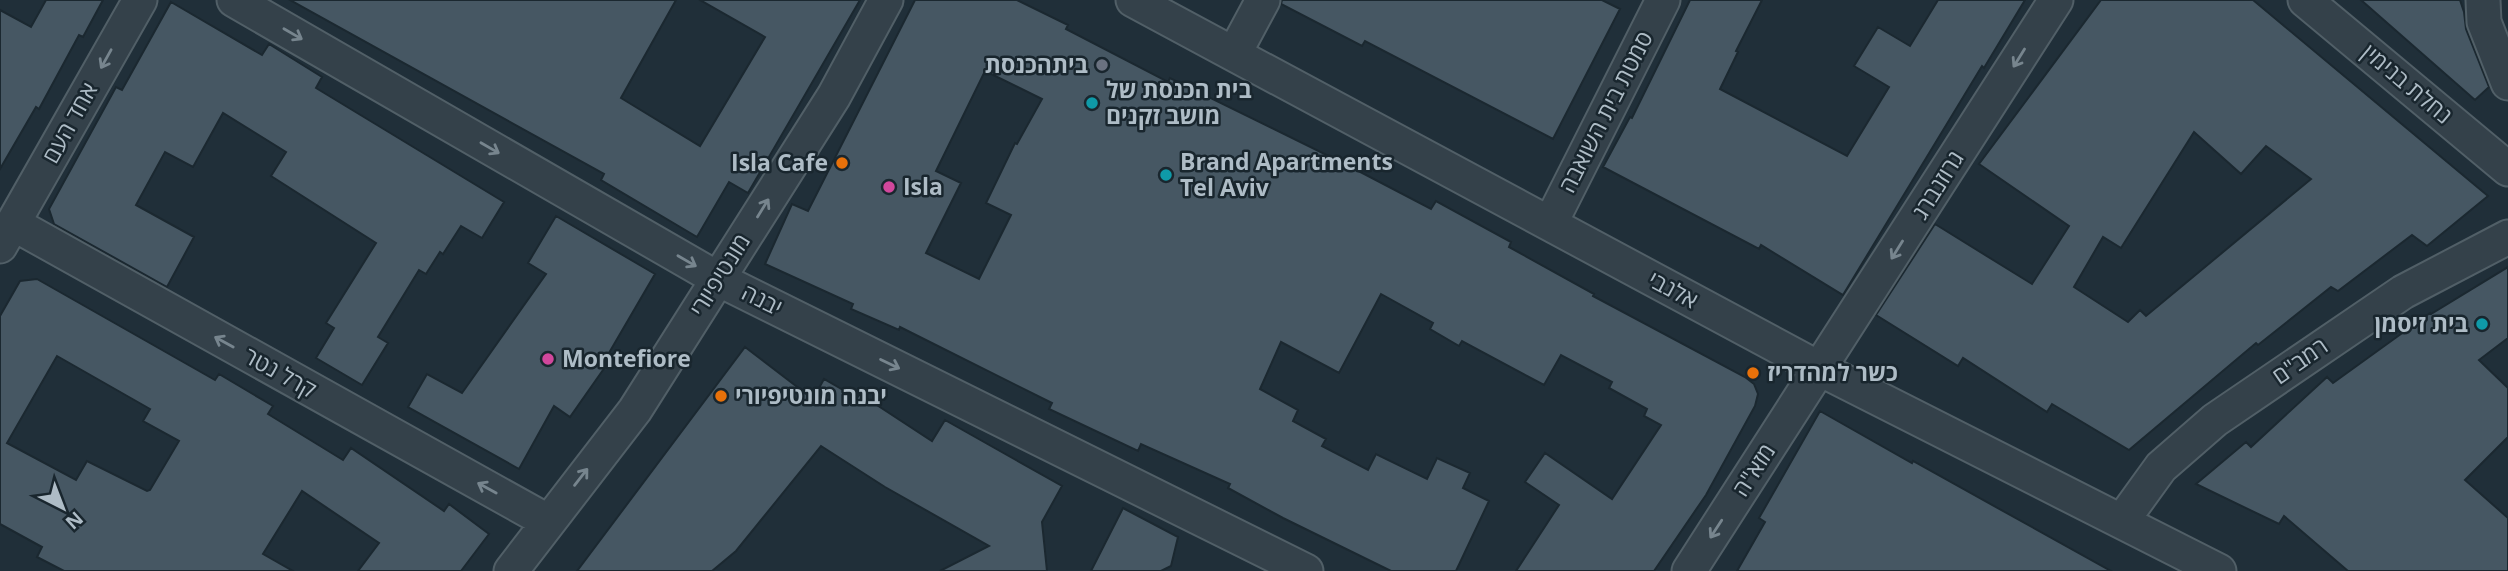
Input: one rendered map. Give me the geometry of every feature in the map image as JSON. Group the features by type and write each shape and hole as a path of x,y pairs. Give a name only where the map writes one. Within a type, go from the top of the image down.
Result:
{"street":[{"name":"אחד העם","path":"7,235 140,0"},
{"name":"יבנה","path":"234,0 718,279 1292,564"},
{"name":"מונטיפיורי","path":"511,571 635,410 834,96 886,0"},
{"name":"אלנבי","path":"1133,0 1820,369 2218,571"},
{"path":"1234,54 1263,0"},
{"name":"סמטת בית השואבה","path":"1550,224 1663,0"},
{"name":"גרוזנברג","path":"1820,369 2056,0"},
{"name":"נחלת בנימין","path":"2305,0 2508,169"},
{"path":"2483,0 2484,22 2508,83"},
{"name":"קרל נטר","path":"7,235 547,521"},
{"name":"רמב\"ם","path":"2122,521 2161,467 2215,420 2403,292 2508,237"},
{"name":"מזא\"ה","path":"1689,571 1820,369"},
{"path":"1245,571 1292,564"}],"building":[{"path":"46,0 103,0 83,37 79,35 39,109 36,107 0,169 0,10 31,27"},
{"path":"290,0 676,0 621,98 700,146 765,37 700,0 860,0 748,193 729,182 697,237 601,180 604,174"},
{"path":"915,0 1017,0 1068,25 1066,29 1168,82 1170,78 1431,209 1436,201 1511,242 1509,247 1594,294 1593,296 1745,377 1754,384 1758,394 1755,406 1706,495 1654,571 1516,571 1559,505 1525,482 1545,453 1612,499 1661,425 1644,416 1647,409 1609,388 1612,382 1561,355 1544,385 1462,341 1459,346 1430,329 1433,323 1381,294 1339,373 1281,342 1260,389 1298,410 1293,421 1326,439 1322,446 1368,470 1376,454 1427,479 1437,458 1470,473 1463,488 1489,501 1456,571 1391,571 1283,518 1228,488 1230,484 1141,444 1138,451 1049,409 1052,403 900,327 899,330 851,309 853,304 765,264 792,204 808,211","holes":["985,71 1042,99 1017,144 1015,143 986,203 1011,215 979,279 926,253 961,183 936,171"]},
{"path":"1282,0 1602,0 1620,9 1553,139 1365,41 1362,46 1281,4"},
{"path":"1690,0 1762,0 1720,89 1847,156 1889,87 1854,66 1878,27 1910,46 1938,0 2025,0 1843,295 1761,245 1759,249 1603,167 1630,117 1632,118"},
{"path":"2101,0 2253,0 2488,196 2427,246 2412,235 2338,291 2331,287 2258,345 2256,343 2129,450 2052,404 2047,412 1963,358 1958,366 1876,315 1935,224 2032,284 2069,226 1979,164","holes":["2194,132 2241,174 2266,146 2311,179 2146,316 2140,310 2128,322 2074,287 2103,237 2121,248"]},
{"path":"2361,0 2460,0 2466,29 2489,87 2475,100"},
{"path":"171,2 262,55 269,44 322,77 316,88 504,202 482,238 461,226 426,274 419,270 378,337 388,343 362,385 316,358 334,328 326,323 376,243 271,176 286,152 223,113 193,167 165,152 136,205 194,237 167,287 54,224 49,209 116,87 122,90"},
{"path":"556,216 655,274 606,358 610,360 570,417 554,406 519,469 408,407 427,374 462,393 546,274 528,263"},
{"path":"2508,267 2508,338 2479,360 2508,388 2508,437 2465,480 2508,518 2508,571 2348,571 2284,516 2279,524 2196,484 2246,442 2251,447 2327,377 2333,383 2430,313"},
{"path":"37,279 215,380 219,374 273,406 268,414 343,460 351,448 444,511 449,504 489,534 461,571 358,571 379,543 302,491 263,554 293,571 64,571 37,557 42,547 0,524 0,316 20,281","holes":["57,356 150,409 143,421 179,441 147,491 87,461 76,480 7,443"]},
{"path":"745,347 813,399 824,379 857,398 860,394 932,441 945,420 1062,486 1042,522 1047,571 940,571 989,546 885,487 821,446 736,551 712,571 577,571"},
{"path":"1820,411 2111,571 1737,571 1765,522 1759,518"},
{"path":"1123,508 1178,537 1171,566 1161,571 1091,571"}],"place":[{"name":"ביתהכנסת","path":"1102,65"},
{"name":"בית הכנסת של מושב זקנים","path":"1092,103"},
{"name":"Isla Cafe","path":"842,163"},
{"name":"Brand Apartments Tel Aviv","path":"1166,175"},
{"name":"Isla","path":"889,187"},
{"name":"בית זיסמן","path":"2482,324"},
{"name":"Montefiore","path":"548,359"},
{"name":"כשר למהדריז","path":"1753,373"},
{"name":"יבנה מונטיפיורי","path":"721,396"}]}
